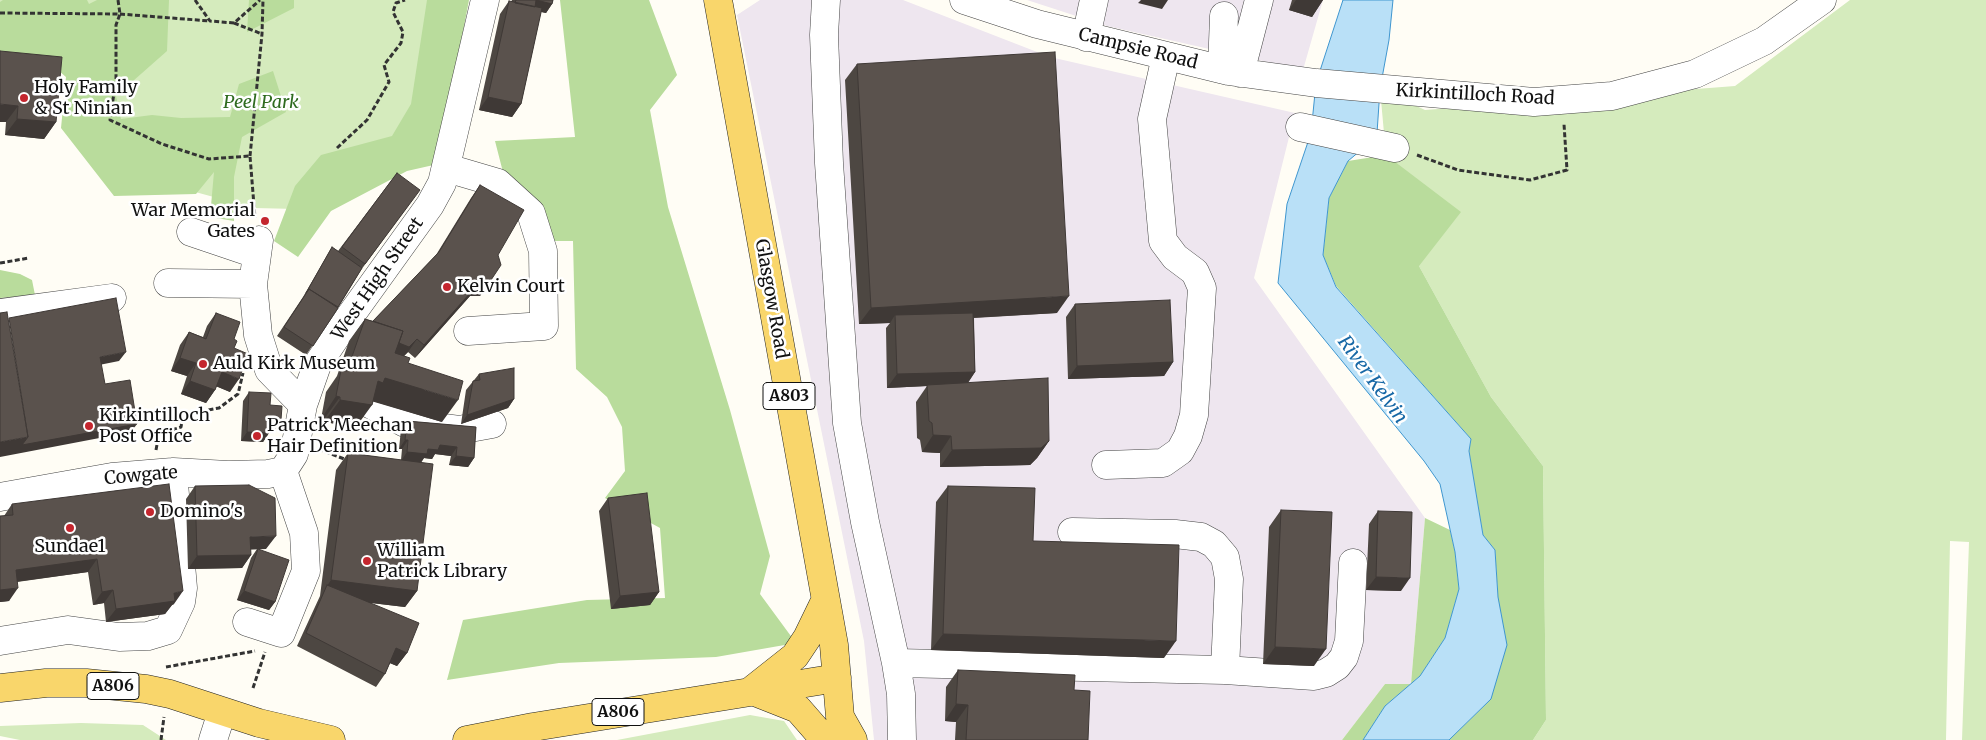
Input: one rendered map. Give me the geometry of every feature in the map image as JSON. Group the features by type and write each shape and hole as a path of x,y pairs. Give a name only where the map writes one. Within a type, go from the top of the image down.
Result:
{"main road":[{"name":"Glasgow Road","path":"718,0 847,728 826,740"},
{"path":"825,601 807,638 795,656 752,690 798,709 826,740"},
{"name":"A806","path":"466,740 752,690 794,687 837,678"},
{"name":"A806","path":"0,688 46,683 110,685 170,694 222,712 331,740"}],"street":[{"name":"West High Street","path":"283,472 294,454 311,400 317,365 430,205 442,183 486,0"},
{"path":"826,0 824,34 829,154 847,423 896,663 901,694 902,740"},
{"name":"Campsie Road","path":"964,0 1037,24 1166,56 1231,71 1316,83"},
{"path":"1086,37 1094,0"},
{"path":"1231,71 1259,0"},
{"name":"Kirkintilloch Road","path":"1316,83 1534,102 1612,96 1695,74 1764,41 1822,0"},
{"path":"1224,16 1231,71"},
{"path":"1106,465 1163,463 1180,451 1188,436 1194,415 1202,288 1195,272 1174,257 1163,241 1152,118 1166,56"},
{"path":"1300,127 1395,148"},
{"path":"447,168 498,183 530,212 543,251 544,326 468,331"},
{"path":"191,232 258,247 253,284 258,335 269,370 311,400"},
{"path":"168,283 253,284"},
{"path":"0,314 112,298"},
{"path":"368,403 405,423 459,430 492,424"},
{"path":"0,641 68,630 119,636 148,636 168,630 181,602 183,588 173,472"},
{"name":"Cowgate","path":"0,497 112,477 173,472 228,475 283,472"},
{"path":"247,622 273,642 306,570 304,532 283,472"},
{"path":"1072,532 1175,534 1202,538 1214,544 1225,557 1229,580 1225,670"},
{"path":"896,663 1225,670 1314,676 1326,673 1337,666 1344,656 1349,641 1353,563"},
{"path":"213,740 222,712"}],"path":[{"path":"118,0 120,14 116,25 116,79 110,120 162,144 209,159 250,156"},
{"path":"194,0 210,21"},
{"path":"234,23 262,0"},
{"path":"258,247 250,156 262,34 262,0"},
{"path":"337,148 367,120 389,82 384,65 401,44 403,32 394,12 396,3 405,0"},
{"path":"0,12 120,14 234,23 262,34"},
{"path":"1395,148 1458,170 1530,180 1567,170 1564,136 1565,99"},
{"path":"0,263 29,258"},
{"path":"158,444 159,434 181,427 182,421 192,413 219,408 238,394 244,367"},
{"path":"311,400 318,450 355,463"},
{"path":"162,667 252,651 273,642"},
{"path":"253,688 273,642"}],"shaded area":[{"path":"760,0 903,0 1050,57 1295,113 1254,278 1425,518 1411,684 1385,684 1342,740 874,740 864,641 737,15"},
{"path":"1027,0 1323,0 1303,70 1107,26"}],"green space":[{"name":"Peel Park","path":"0,0 468,0 432,159 297,209 254,208 177,187 104,174 105,53 0,48"},
{"path":"3,0 87,0 89,4 97,0 169,0 167,51 116,96 121,119 152,115 181,118 230,117 239,84 273,71 286,112 242,137 234,177 234,221 210,217 214,172 196,194 114,196 61,128 66,77 52,65 0,61 0,2"},
{"path":"249,0 294,0 294,8 247,32"},
{"path":"427,0 469,0 438,164 407,171 331,211 298,257 274,241 295,186 321,155 392,136 411,104"},
{"path":"560,0 649,0 677,75 650,110 668,207 730,410 770,556 760,594 796,643 716,657 559,663 447,680 463,620 587,600 665,598 660,528 605,498 625,471 622,427 607,397 576,369 573,241 553,241 545,212 505,180 495,141 575,137"},
{"path":"1850,0 1986,0 1986,740 1962,740 1969,542 1950,541 1946,740 1533,740 1546,720 1543,466 1491,397 1419,266 1386,155 1380,89 1425,110 1735,86"},
{"path":"1386,155 1461,212 1419,266 1491,397 1543,466 1546,720 1533,740 1449,740 1491,699 1498,597 1495,550 1483,535 1469,451 1471,439 1336,286 1323,255 1329,198 1348,161"},
{"path":"0,270 20,274 32,280 35,295 0,298"},
{"path":"1425,518 1450,530 1455,552 1459,589 1445,638 1420,676 1411,684"},
{"path":"1385,684 1411,684 1385,706 1363,740 1342,740"},
{"path":"750,715 784,721 797,740 617,740"},
{"path":"81,723 143,725 166,740 20,740 0,736 0,726"}],"water":[{"name":"River Kelvin","path":"1343,0 1393,0 1389,40 1380,89 1377,133 1367,145 1348,161 1329,198 1323,255 1336,287 1471,439 1469,451 1483,535 1495,550 1498,597 1507,645 1491,699 1449,740 1363,740 1385,706 1420,676 1445,638 1459,589 1455,552 1440,484 1424,461 1278,283 1287,204 1311,133 1316,83"}],"building":[{"path":"516,0 536,0 535,7 515,3"},
{"path":"536,0 553,0 552,4"},
{"path":"509,1 542,8 521,104 488,97"},
{"path":"0,51 62,57 56,122 17,119 18,106 0,104"},
{"path":"1055,52 1069,296 871,308 857,64"},
{"path":"397,173 420,190 365,264 342,247"},
{"name":"Kelvin Court","path":"480,185 524,210 498,255 501,265 489,283 479,283 424,345 417,339 409,347 399,343 403,331 373,321 439,252"},
{"path":"332,247 362,268 338,307 309,289 306,293"},
{"path":"309,289 338,308 313,346 284,327"},
{"path":"116,298 126,352 100,357 105,384 130,380 137,424 22,445 28,437 9,318"},
{"path":"1170,300 1173,362 1077,366 1075,304"},
{"path":"7,312 28,437 0,442 0,313"},
{"name":"Auld Kirk Museum","path":"216,313 240,322 234,339 237,341 234,348 248,354 239,379 222,372 215,390 190,381 196,363 180,358 189,332 206,339"},
{"path":"973,313 975,372 897,374 895,315"},
{"path":"365,319 403,331 395,353 410,358 408,363 463,381 458,400 385,378 383,383 378,381 372,405 340,400 340,397 336,396 341,370 347,371"},
{"path":"514,368 514,399 467,415 473,381 480,380 479,374"},
{"path":"1048,378 1049,441 1041,448 952,450 951,436 933,435 932,423 929,421 927,385"},
{"path":"249,392 271,393 270,405 282,406 281,420 269,420 269,433 247,432"},
{"path":"407,421 476,427 474,458 456,456 457,447 440,445 438,450 428,449 427,454 407,452 408,440 405,440"},
{"name":"William Patrick Library","path":"348,453 433,464 417,591 331,580"},
{"path":"169,484 183,591 174,593 175,601 116,609 113,590 102,592 97,559 16,570 18,588 0,590 0,516 13,515 12,504"},
{"path":"249,485 275,498 276,536 250,537 251,555 197,556 195,486"},
{"path":"948,486 1035,488 1033,541 1179,545 1176,641 943,634"},
{"path":"647,493 659,592 620,596 608,498"},
{"path":"1281,510 1332,512 1326,649 1275,647"},
{"path":"1378,511 1412,512 1410,578 1376,577"},
{"path":"258,549 289,560 275,602 244,591"},
{"path":"327,585 419,623 407,653 396,648 385,674 306,633"},
{"path":"958,670 1075,675 1074,690 1090,691 1088,740 966,740 968,705 956,704"}],"place":[{"name":"Holy Family & St Ninian","path":"24,98"},
{"name":"War Memorial Gates","path":"265,221"},
{"name":"Kelvin Court","path":"447,287"},
{"name":"Auld Kirk Museum","path":"203,364"},
{"name":"Kirkintilloch Post Office","path":"89,426"},
{"name":"Patrick Meechan Hair Definition","path":"257,436"},
{"name":"Domino's","path":"150,512"},
{"name":"Sundae1","path":"70,528"},
{"name":"William Patrick Library","path":"367,561"}]}
